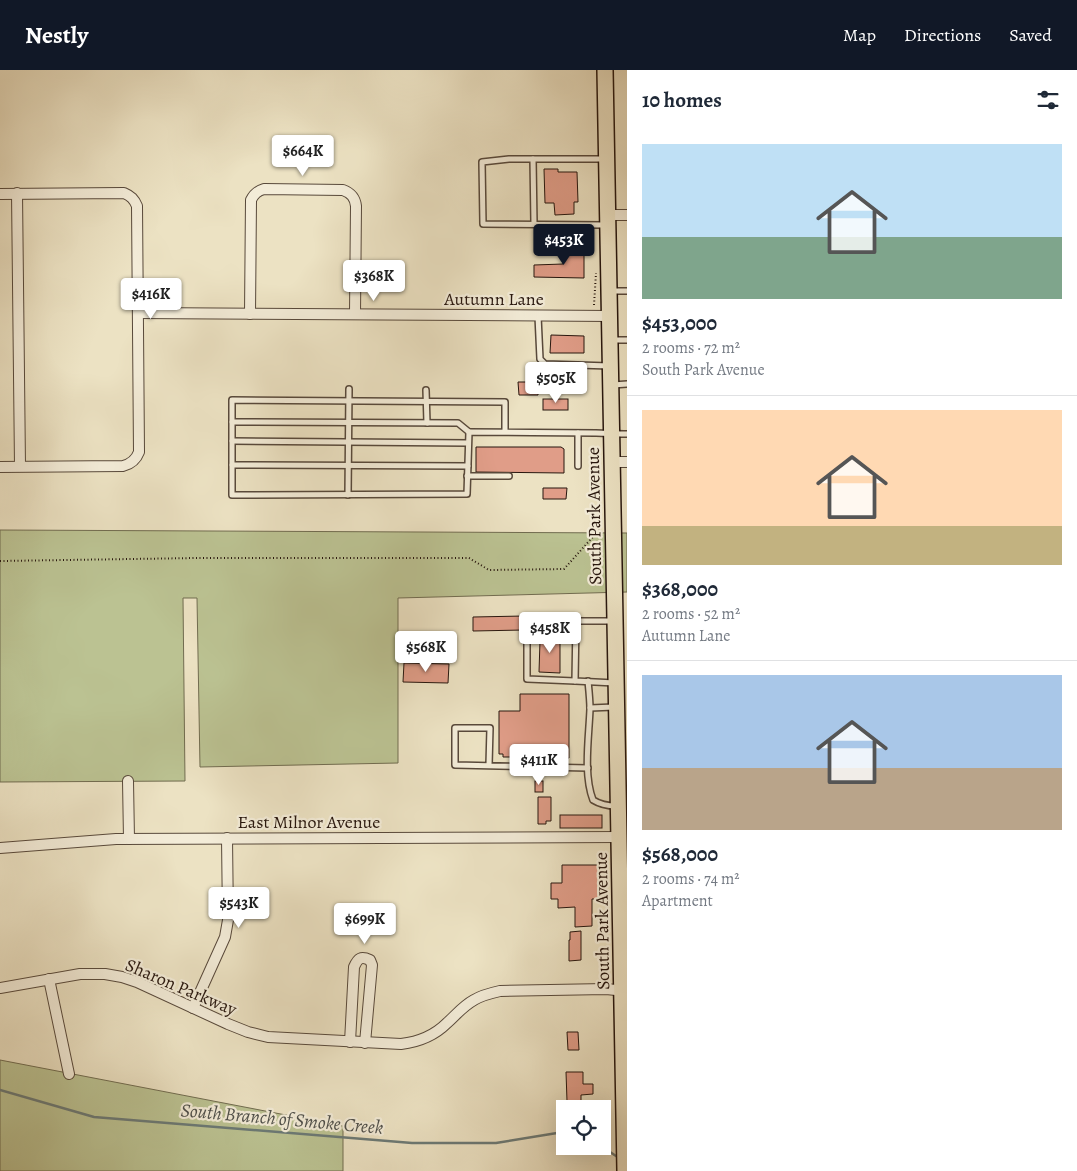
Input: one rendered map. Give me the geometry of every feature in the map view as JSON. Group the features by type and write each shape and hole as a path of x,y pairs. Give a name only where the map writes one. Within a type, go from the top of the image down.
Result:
{"main road":[{"name":"South Park Avenue","path":"605,70 612,434 620,462 615,621 621,651 616,683 616,707 622,756 625,1171"}],"street":[{"path":"250,314 251,200 258,190 264,189 343,190 352,195 356,206 356,314"},
{"path":"0,194 124,193 130,195 134,200 137,206 139,452 132,463 123,466 0,466"},
{"path":"17,194 20,466"},
{"path":"608,220 627,215"},
{"name":"Autumn Lane","path":"138,313 610,316"},
{"path":"128,781 128,838"},
{"name":"East Milnor Avenue","path":"0,848 128,838 622,842"},
{"path":"193,1008 225,937 228,920 227,838"},
{"path":"350,1042 354,967 357,960 365,958 370,960 372,965 365,1043"},
{"name":"Sharon Parkway","path":"0,988 80,974 105,974 138,982 248,1032 268,1038 402,1044 423,1039 435,1033 446,1025 463,1007 486,994 500,991 606,989 624,991"},
{"path":"49,979 69,1074"}],"lane":[{"path":"607,159 508,159 482,162 483,224 534,224 608,220"},
{"path":"533,159 534,224"},
{"path":"609,291 627,291"},
{"path":"538,316 540,359 545,364 610,366"},
{"path":"610,340 627,340"},
{"path":"611,385 627,384"},
{"path":"348,495 349,389"},
{"path":"426,390 427,423"},
{"path":"468,432 467,494 232,495 232,400 505,402 505,432"},
{"path":"232,422 458,423 468,432 627,434"},
{"path":"578,433 578,466"},
{"path":"232,441 468,443"},
{"path":"232,465 468,466"},
{"path":"467,476 508,476"},
{"path":"615,621 541,620 527,633 527,679 616,683"},
{"path":"575,681 576,621"},
{"path":"588,682 590,708 588,768 590,793 593,800 598,804 622,807"},
{"path":"590,708 616,707"},
{"path":"489,765 490,728 455,728 455,764 588,768"}],"path":[{"path":"0,561 197,558 469,558 490,570 564,569 600,529"}],"green space":[{"path":"0,530 627,533 627,592 398,598 398,763 200,767 197,598 183,598 185,781 0,782"},
{"path":"0,1060 343,1126 343,1171 0,1171"}],"building":[{"path":"544,169 558,169 558,172 577,172 578,202 574,202 574,214 555,215 554,203 545,203"},
{"path":"563,249 584,249 584,278 534,277 534,265 563,264"},
{"path":"551,335 584,336 584,353 550,353"},
{"path":"518,382 538,382 538,395 519,395"},
{"path":"543,399 568,399 568,410 543,410"},
{"path":"476,447 561,447 564,449 564,473 476,472"},
{"path":"543,488 567,488 566,499 543,499"},
{"path":"524,616 524,630 473,631 473,617"},
{"path":"549,631 560,631 560,673 539,672 540,641 549,641"},
{"path":"404,663 449,664 448,683 403,682"},
{"path":"520,694 569,694 569,758 512,758 503,757 503,754 499,754 499,711 520,711"},
{"path":"535,781 543,781 543,792 535,792"},
{"path":"538,797 551,797 551,821 546,821 546,824 538,824"},
{"path":"560,815 602,815 602,828 560,828"},
{"path":"562,865 605,865 605,899 592,899 592,926 575,927 575,907 558,908 558,899 551,899 551,883 562,883"},
{"path":"581,931 581,960 569,961 570,932"},
{"path":"567,1032 578,1032 579,1050 568,1050"},
{"path":"566,1072 583,1072 583,1084 593,1084 593,1094 581,1095 581,1100 567,1100"}],"waterway":[{"name":"South Branch of Smoke Creek","path":"0,1090 94,1117 412,1143 496,1143 556,1133"},
{"name":"South Branch of Smoke Creek","path":"611,1153 619,1158"}]}
